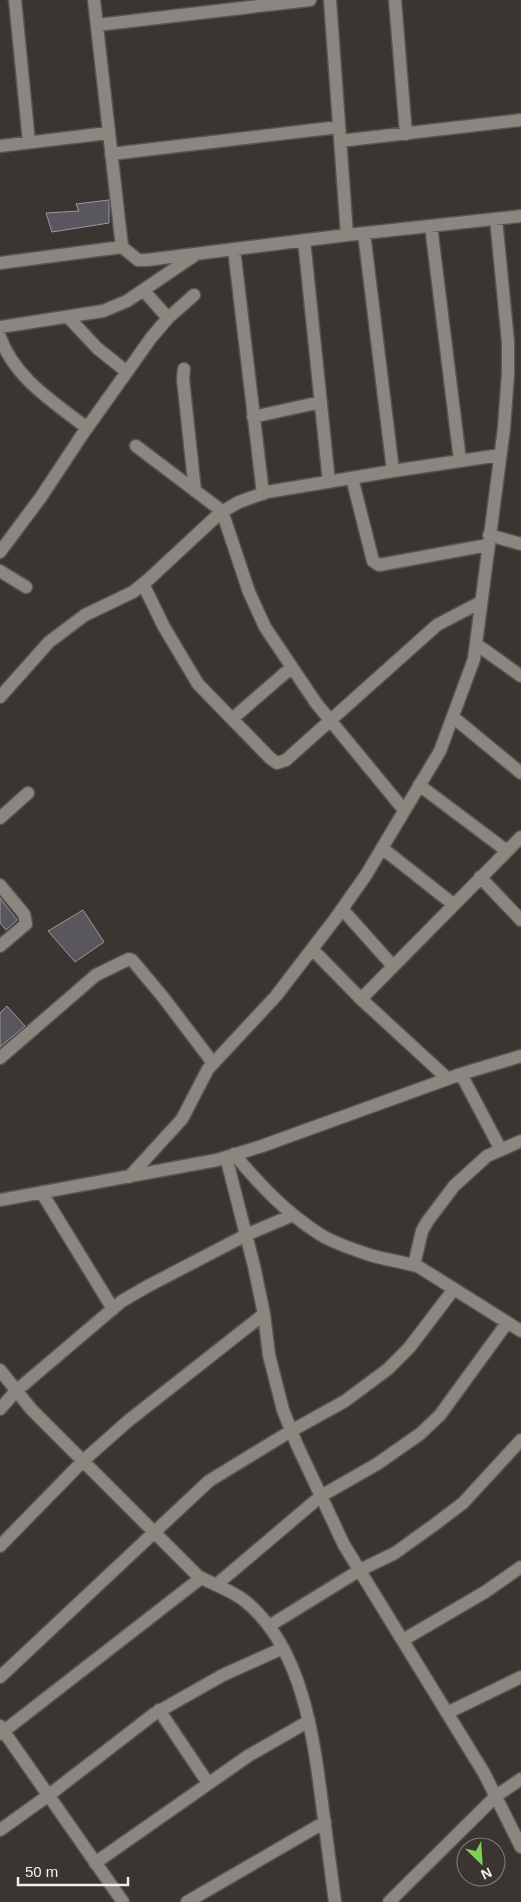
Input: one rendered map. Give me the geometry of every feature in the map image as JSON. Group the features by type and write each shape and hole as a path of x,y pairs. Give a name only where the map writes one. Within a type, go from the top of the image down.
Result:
{"street":[{"path":"15,0 29,142"},
{"path":"94,0 122,247 138,260 521,216"},
{"path":"97,25 310,0"},
{"path":"330,0 347,235"},
{"path":"395,0 406,134"},
{"path":"340,141 521,120"},
{"path":"111,154 339,127"},
{"path":"0,146 108,133"},
{"path":"129,1176 182,1119 208,1069 276,996 342,909 382,848 440,751 474,659 500,455 508,374 508,342 496,219"},
{"path":"431,226 460,460"},
{"path":"364,233 393,470"},
{"path":"304,240 329,482"},
{"path":"0,263 122,247"},
{"path":"234,249 263,494"},
{"path":"0,327 103,311 127,301 144,291 197,253"},
{"path":"144,291 168,318"},
{"path":"0,552 41,497 151,338 168,318 194,295"},
{"path":"68,317 96,348 127,372"},
{"path":"0,337 16,369 87,428"},
{"path":"184,369 183,379 195,491"},
{"path":"254,417 321,402"},
{"path":"136,446 222,511 249,592 265,627 330,720 404,810"},
{"path":"0,697 5,683 49,642 85,616 133,592 222,511 239,502 263,494 393,470 500,455"},
{"path":"352,478 373,561 376,564 379,565 488,540 521,544"},
{"path":"0,572 26,587"},
{"path":"143,584 188,669 198,684 270,758 278,763 286,760 437,625 481,602"},
{"path":"476,644 521,676"},
{"path":"232,719 292,667"},
{"path":"453,716 521,773"},
{"path":"419,785 507,851"},
{"path":"0,818 28,793"},
{"path":"361,999 521,837"},
{"path":"382,848 453,904"},
{"path":"480,878 521,920"},
{"path":"0,885 24,914 26,924 0,946"},
{"path":"342,909 393,966"},
{"path":"312,949 361,999 448,1079"},
{"path":"0,1058 96,975 125,959 129,959 132,960 163,997 213,1063"},
{"path":"0,1200 230,1156 461,1074 521,1056"},
{"path":"461,1074 501,1150"},
{"path":"414,1265 422,1231 454,1186 487,1156 521,1141"},
{"path":"230,1156 293,1215 322,1236 369,1255 414,1265 521,1331"},
{"path":"230,1156 264,1314 269,1356 283,1410 291,1431 344,1545 484,1773 521,1847"},
{"path":"42,1193 113,1309"},
{"path":"0,1409 16,1391 122,1301 246,1235 293,1215"},
{"path":"0,1677 210,1481 291,1431 345,1401 388,1369 409,1348 454,1289"},
{"path":"0,1546 83,1461 165,1391 264,1314"},
{"path":"216,1585 321,1496 377,1464 420,1434 440,1415 507,1323"},
{"path":"0,1370 31,1409 201,1578 234,1593 245,1601 278,1638 295,1674 309,1721 319,1775 336,1902"},
{"path":"269,1626 360,1570 395,1553 463,1503 521,1440"},
{"path":"403,1640 485,1592 521,1567"},
{"path":"123,1902 49,1795 1,1730 201,1578"},
{"path":"0,1830 49,1795 159,1710 223,1675 283,1648"},
{"path":"448,1713 521,1677"},
{"path":"159,1710 208,1783"},
{"path":"95,1863 248,1756 309,1721"},
{"path":"389,1902 496,1796 521,1779"},
{"path":"188,1902 325,1822"}],"building":[{"path":"109,200 109,223 52,232 46,213 79,211 76,204"},
{"path":"0,898 17,920 6,930 0,923"},
{"path":"83,910 104,942 75,962 48,931"},
{"path":"7,1006 25,1026 0,1047 0,1013"}]}
